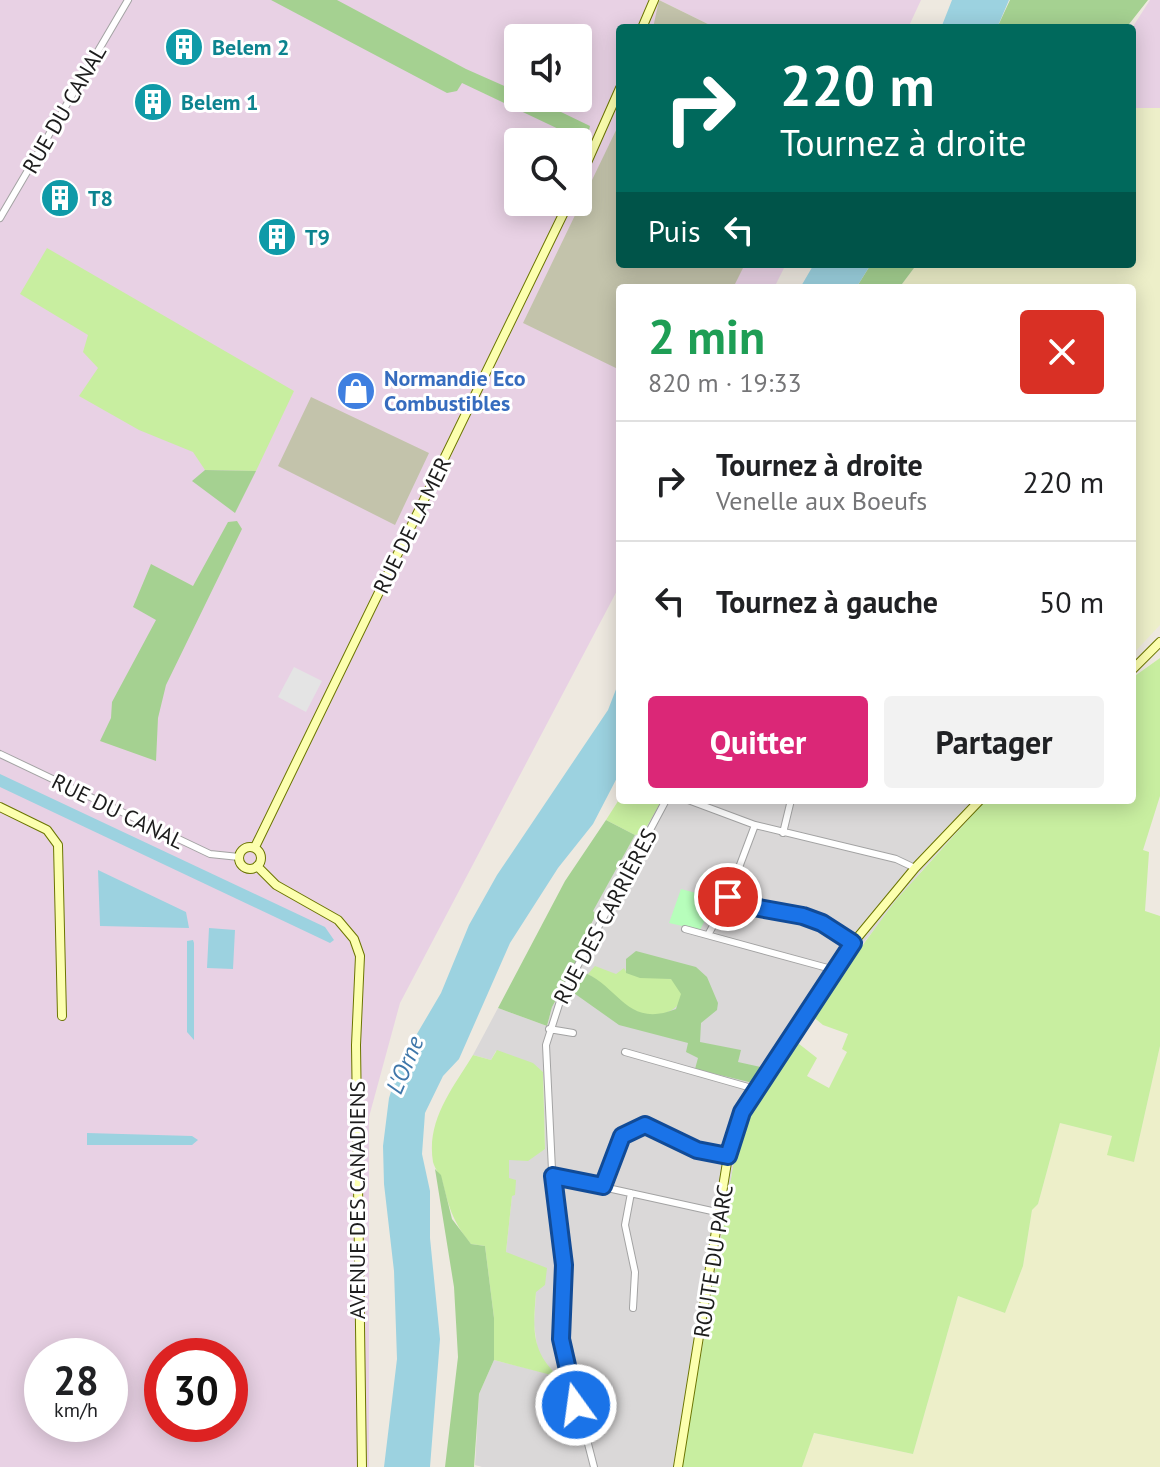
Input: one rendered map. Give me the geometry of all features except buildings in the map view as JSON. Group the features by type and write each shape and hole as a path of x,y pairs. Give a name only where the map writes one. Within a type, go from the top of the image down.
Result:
{"street":[{"name":"RUE DU CANAL","path":"0,218 128,0"},
{"path":"643,24 647,0"},
{"path":"644,24 654,0"},
{"path":"592,151 616,97"},
{"name":"RUE DE LA MER","path":"255,847 562,216"},
{"path":"1136,666 1159,646"},
{"name":"RUE DU CANAL","path":"0,754 210,854 239,857"},
{"name":"RUE DES CARRIÈRES","path":"594,1467 561,1339 564,1265 553,1176 551,1081 546,1055 549,1029 562,995 664,804"},
{"path":"699,804 755,825 896,859 915,868"},
{"path":"783,833 790,804"},
{"path":"968,804 972,808"},
{"name":"ROUTE DU PARC","path":"678,1467 728,1156 737,1121 853,943 915,868 976,804"},
{"path":"0,807 47,830 58,845 62,1016"},
{"path":"708,935 726,902 755,825"},
{"path":"255,847 262,856 257,866 247,868 239,857 244,848 255,847"},
{"name":"AVENUE DES CANADIENS","path":"257,866 276,885 334,916 352,936 361,969 356,1045 362,1467"},
{"path":"726,902 803,916 822,923 853,943"},
{"path":"685,929 835,970"},
{"path":"549,1029 573,1033"},
{"path":"625,1052 755,1089"},
{"path":"603,1186 617,1143 635,1127 645,1125 697,1150 728,1156"},
{"path":"553,1176 721,1213"},
{"path":"631,1193 625,1225 635,1272 633,1308"}],"shaded area":[{"path":"0,0 651,0 701,24 616,24 616,268 784,268 776,284 616,284 616,593 400,1003 369,1117 369,1467 0,1467"},
{"path":"659,0 921,0 910,24 708,24"},
{"path":"659,0 708,24 654,24"},
{"path":"1150,0 1160,0 1160,108 1136,108 1135,24"},
{"path":"1136,108 1160,108 1160,625 1136,651 1136,284 902,284 914,268 1136,268"},
{"path":"616,130 616,268 743,268 735,284 616,284 616,368 523,323 575,216 592,216 592,180"},
{"path":"311,397 429,453 395,525 278,466"},
{"path":"294,667 322,681 306,712 278,697"},
{"path":"660,804 982,804 920,873 861,946 811,1015 750,1110 734,1161 682,1467 482,1467 475,1465 479,1394 494,1360 558,1376 546,1368 538,1354 534,1324 536,1292 506,1252 514,1195 509,1179 509,1160 545,1149 543,1072 496,1051 491,1060 473,1055 498,1008 547,1026 552,1007 591,938 586,935 596,914 592,911 635,835 643,833"},
{"path":"1160,1046 1160,1467 802,1467 813,1433 913,1454 958,1296 1005,1313 1023,1266 1032,1210 1038,1204 1060,1123 1112,1136 1134,1162"}],"green space":[{"path":"271,0 337,0 466,69 504,86 504,103 462,83 457,91 447,93"},
{"path":"1010,0 1148,0 1129,24 999,24"},
{"path":"523,112 561,112 590,126 557,128"},
{"path":"47,248 294,391 256,471 205,470 193,452 139,430 79,396 98,368 83,352 88,335 20,294"},
{"path":"868,268 914,268 902,284 858,284"},
{"path":"205,470 256,471 235,513 192,481"},
{"path":"237,521 242,529 166,685 158,718 156,761 100,741 111,718 112,702 156,620 133,607 151,564 193,586 228,522"},
{"path":"1160,658 1160,796 1143,850 1149,852 1145,911 1160,916 1160,1046 1134,1162 1107,1155 1112,1136 1060,1123 1038,1204 1032,1210 1023,1266 1005,1313 958,1296 913,1454 814,1433 802,1467 682,1467 734,1161 744,1128 767,1083 794,1040 817,1058 807,1076 829,1088 847,1052 842,1049 848,1034 823,1025 811,1015 896,900 982,804 1136,804 1136,675"},
{"path":"616,804 660,804 643,833 635,835 606,820"},
{"path":"606,820 635,835 593,911 596,914 586,935 591,938 552,1007 547,1026 498,1008 565,881"},
{"path":"702,874 722,884 719,894 724,896 720,906 712,906 700,930 669,923 681,889 696,893"},
{"path":"636,951 696,967 707,977 718,1003 717,1010 701,1023 700,1042 741,1050 738,1062 765,1068 753,1083 695,1069 698,1058 686,1052 688,1043 619,1025 571,991 581,971 594,977 634,1009 659,1014 676,1009 681,994 671,979 640,978 626,973 626,959"},
{"path":"595,966 616,974 624,968 627,973 671,979 679,986 681,1000 677,1006 662,1014 636,1011 588,974"},
{"path":"497,1050 533,1063 543,1072 545,1149 528,1161 509,1160 509,1178 516,1180 506,1252 547,1268 545,1285 536,1292 536,1339 543,1358 559,1377 494,1360 494,1318 485,1246 471,1244 460,1230 433,1162 433,1132 450,1092 473,1055 491,1060"},
{"path":"435,1169 441,1175 452,1219 471,1244 485,1246 494,1318 494,1360 479,1394 474,1467 445,1467 458,1357 454,1287"}],"water":[{"path":"952,0 1009,0 999,24 943,24"},
{"path":"812,268 868,268 858,284 802,284"},
{"name":"L'Orne","path":"616,689 616,780 593,824 558,868 510,943 459,1059 443,1076 425,1113 422,1154 430,1191 430,1238 440,1339 430,1467 384,1467 397,1359 394,1271 384,1184 383,1146 389,1098 401,1061 441,993 469,925 497,875 608,710"},
{"path":"0,774 325,927 334,940 330,943 0,787"},
{"path":"98,870 186,912 189,928 100,926"},
{"path":"209,928 235,930 233,969 207,968"},
{"path":"193,940 194,1040 187,1032 187,941"},
{"path":"87,1133 192,1136 198,1140 192,1145 87,1145"}],"place":[{"name":"Belem 2","path":"184,47"},
{"name":"Belem 1","path":"153,102"},
{"name":"T8","path":"60,198"},
{"name":"T9","path":"277,237"},
{"name":"Normandie Eco Combustibles","path":"356,391"}],"route":[{"path":"576,1405 561,1339 564,1265 553,1176 603,1186 617,1143 628,1130 645,1125 697,1150 728,1156 734,1131 755,1089 853,943 835,930 803,916 726,902 728,897"}]}
